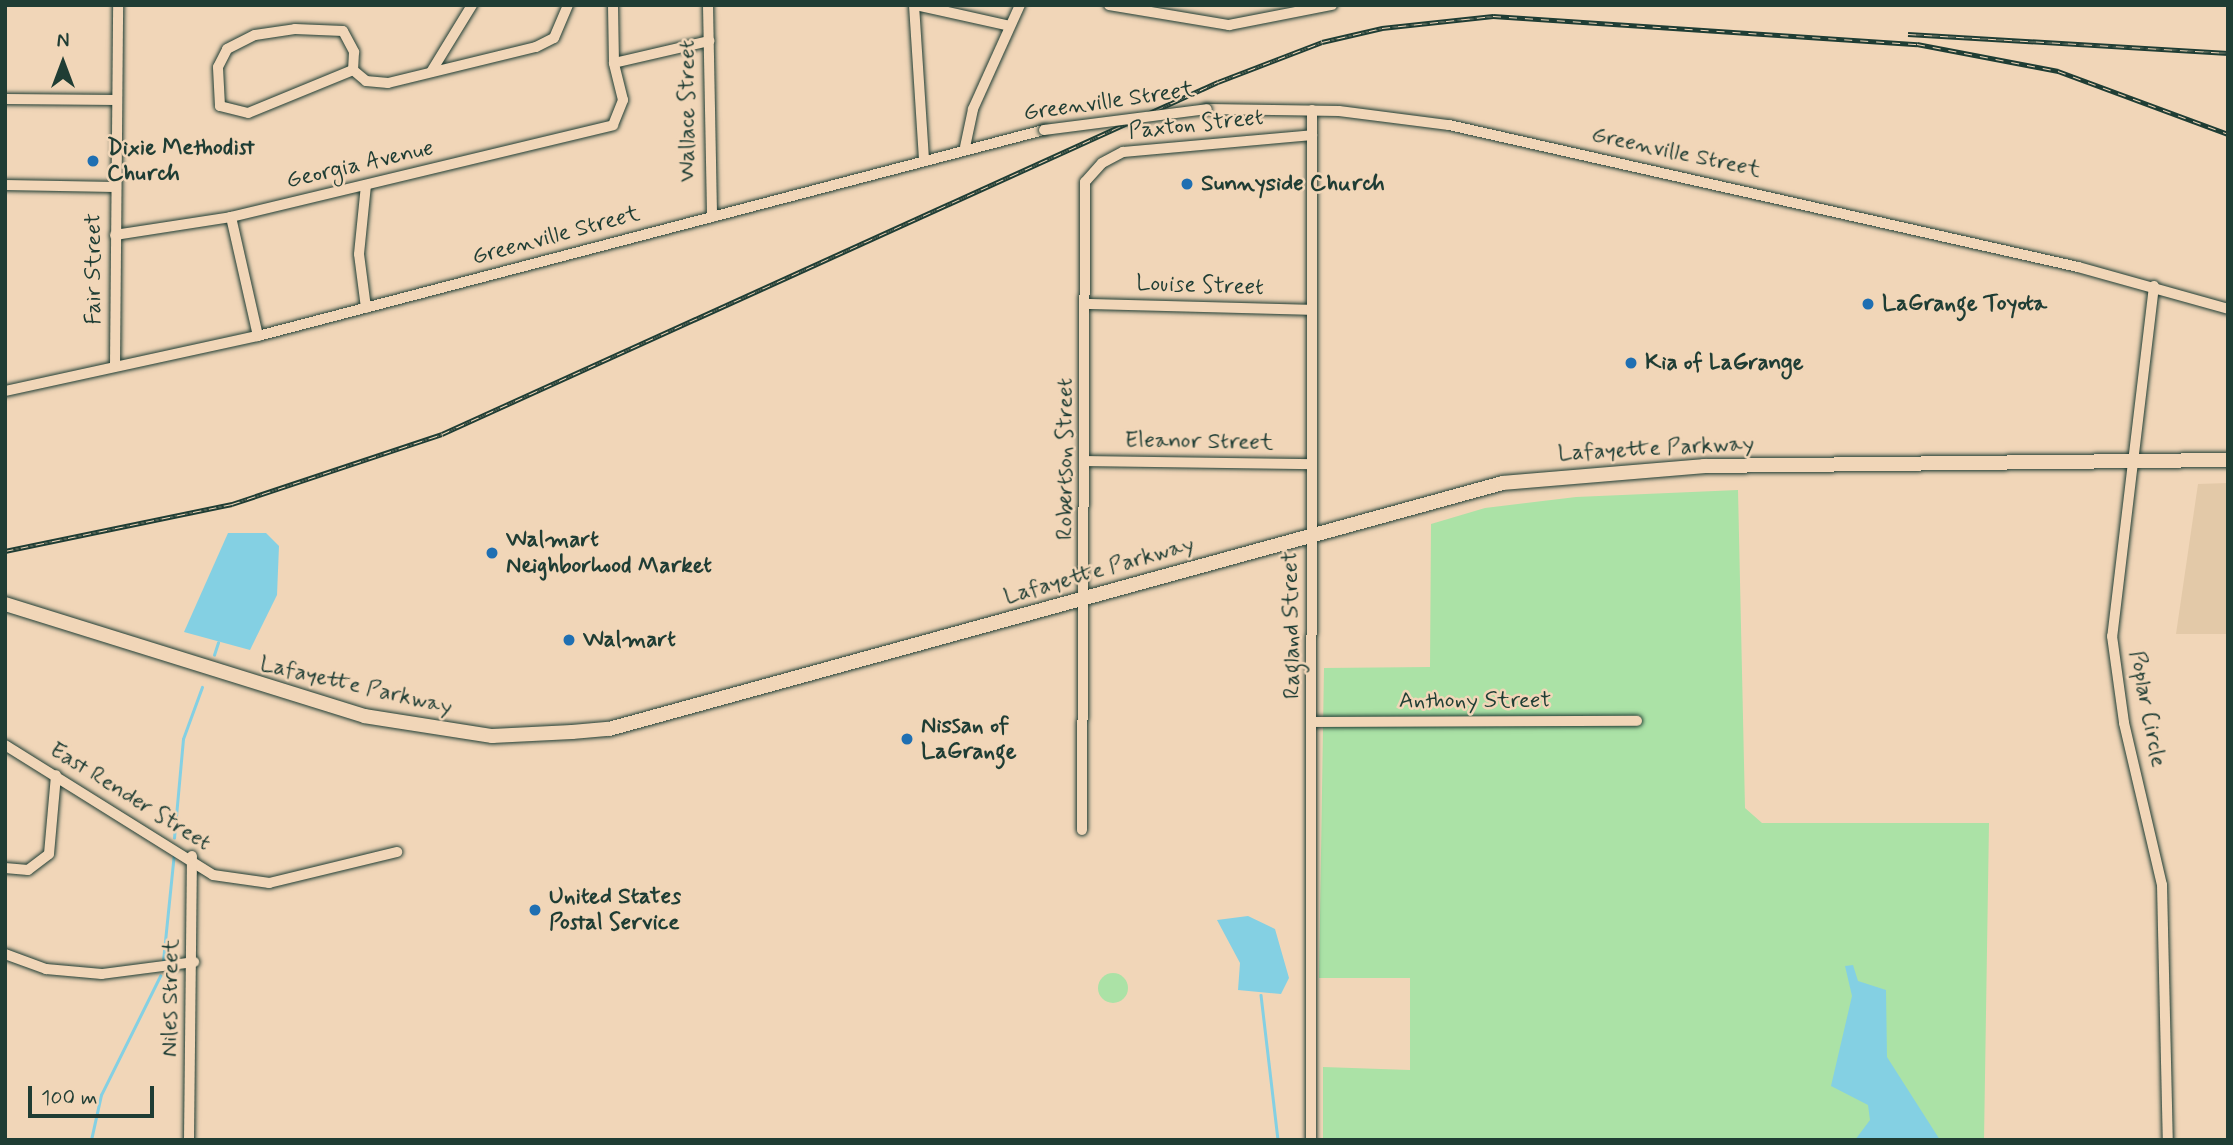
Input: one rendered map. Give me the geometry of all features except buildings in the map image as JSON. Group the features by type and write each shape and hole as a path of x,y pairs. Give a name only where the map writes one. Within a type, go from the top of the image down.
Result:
{"highway":[{"name":"Lafayette Parkway","path":"5,604 281,695 424,729 492,736 609,729 1086,601 1441,496 1574,474 2228,460"}],"street":[{"name":"Fair Street","path":"115,365 118,5"},
{"path":"431,72 472,5"},
{"path":"353,70 366,81 388,83 536,47 554,38 568,5"},
{"path":"614,5 614,63 709,41"},
{"name":"Wallace Street","path":"708,5 712,217"},
{"path":"923,159 915,5 1010,26"},
{"path":"965,147 973,109 1020,5"},
{"path":"1109,5 1228,26 1332,5"},
{"path":"343,31 354,52 353,70 248,113 219,104 222,57 255,34 343,31"},
{"name":"Georgia Avenue","path":"115,235 231,217 613,125 623,100 614,63"},
{"path":"5,99 117,100"},
{"name":"Greenville Street","path":"5,391 258,336 712,217 965,147 1044,130 1207,109 1312,110 1491,134 2154,286 2228,309"},
{"name":"Ragland Street","path":"1311,1140 1314,722 1311,533 1312,110"},
{"name":"Paxton Street","path":"1091,174 1123,152 1312,135"},
{"name":"Robertson Street","path":"1082,830 1087,461 1083,190 1091,174"},
{"path":"5,185 116,187"},
{"path":"366,185 359,254 366,308"},
{"path":"231,217 258,336"},
{"name":"Poplar Circle","path":"2154,286 2112,636 2124,723 2162,884 2168,1140"},
{"name":"Louise Street","path":"1086,304 1312,310"},
{"name":"Eleanor Street","path":"1087,461 1311,464"},
{"name":"Anthony Street","path":"1314,722 1636,721"},
{"name":"East Render Street","path":"5,745 192,856 213,875 269,883 397,852"},
{"path":"5,868 28,870 49,854 57,824 56,775"},
{"name":"Niles Street","path":"189,1140 194,962 192,856"},
{"path":"5,954 46,969 102,974 194,962"}],"shaded area":[{"path":"2228,483 2228,634 2176,634 2198,484"}],"green space":[{"path":"1738,490 1745,808 1762,823 1989,823 1984,1140 1323,1140 1323,1067 1410,1070 1410,978 1319,978 1324,668 1430,667 1431,524 1485,508 1576,497"},
{"path":"1113,973 1119,974 1127,982 1127,994 1119,1002 1113,1003 1107,1002 1099,994 1098,988 1099,982 1107,974"}],"water":[{"path":"228,533 266,533 279,546 277,595 250,650 184,632"},
{"path":"1248,916 1275,929 1289,978 1281,994 1238,990 1240,963 1217,920"},
{"path":"1853,965 1858,981 1886,990 1887,1057 1940,1140 1855,1140 1870,1120 1868,1105 1831,1086 1852,996 1845,966"}],"waterway":[{"path":"214,655 218,643"},
{"path":"174,838 183,739 202,687"},
{"path":"163,961 174,853"},
{"path":"91,1140 101,1095 160,976"},
{"path":"1261,995 1278,1140"}],"railway":[{"path":"5,551 232,504 442,434 1218,82 1322,42 1382,28 1493,16 1917,44 2058,71 2228,134"},
{"path":"1908,34 2228,53"}],"place":[{"name":"Dixie Methodist Church","path":"93,161"},
{"name":"Sunnyside Church","path":"1187,184"},
{"name":"LaGrange Toyota","path":"1868,304"},
{"name":"Kia of LaGrange","path":"1631,363"},
{"name":"Walmart Neighborhood Market","path":"492,553"},
{"name":"Walmart","path":"569,640"},
{"name":"Nissan of LaGrange","path":"907,739"},
{"name":"United States Postal Service","path":"535,910"}]}
